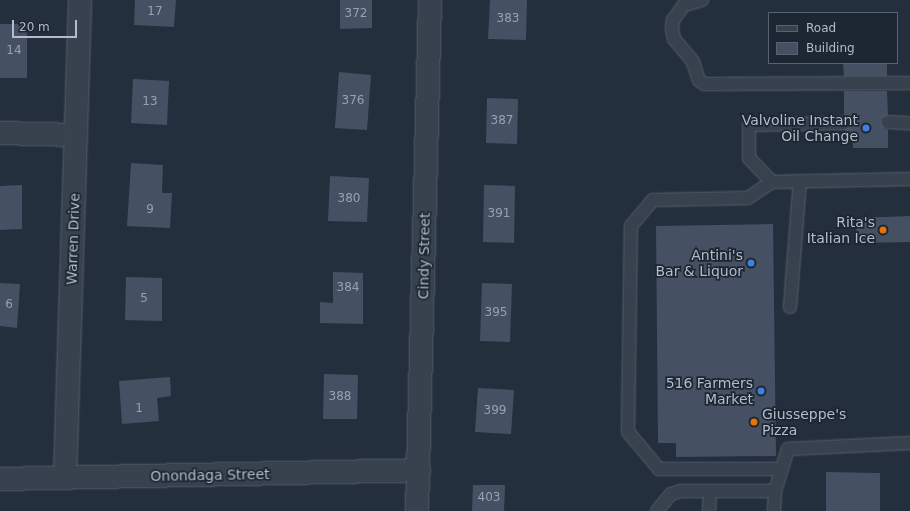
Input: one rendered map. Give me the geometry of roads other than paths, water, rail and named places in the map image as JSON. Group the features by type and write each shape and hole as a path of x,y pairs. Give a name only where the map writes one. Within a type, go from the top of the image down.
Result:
{"street":[{"name":"Warren Drive","path":"65,478 80,0"},
{"name":"Cindy Street","path":"417,511 430,0"},
{"path":"0,133 76,135"},
{"name":"Onondaga Street","path":"0,479 419,470"}],"lane":[{"path":"702,0 684,5 672,20 672,29 674,38 693,62 699,80 704,84 910,83"},
{"path":"888,122 910,123"},
{"path":"772,182 749,158 749,125 844,123"},
{"path":"781,469 659,469 628,432 631,226 653,200 748,198 772,182 910,179"},
{"path":"790,307 800,181"},
{"path":"774,511 775,490 788,449 910,443"},
{"path":"709,511 710,490"},
{"path":"657,511 671,494 681,491 775,490"}],"place":[{"name":"Valvoline Instant Oil Change","path":"866,128"},
{"name":"Rita's Italian Ice","path":"883,230"},
{"name":"Antini's Bar & Liquor","path":"751,263"},
{"name":"516 Farmers Market","path":"761,391"},
{"name":"Giusseppe's Pizza","path":"754,422"}]}
